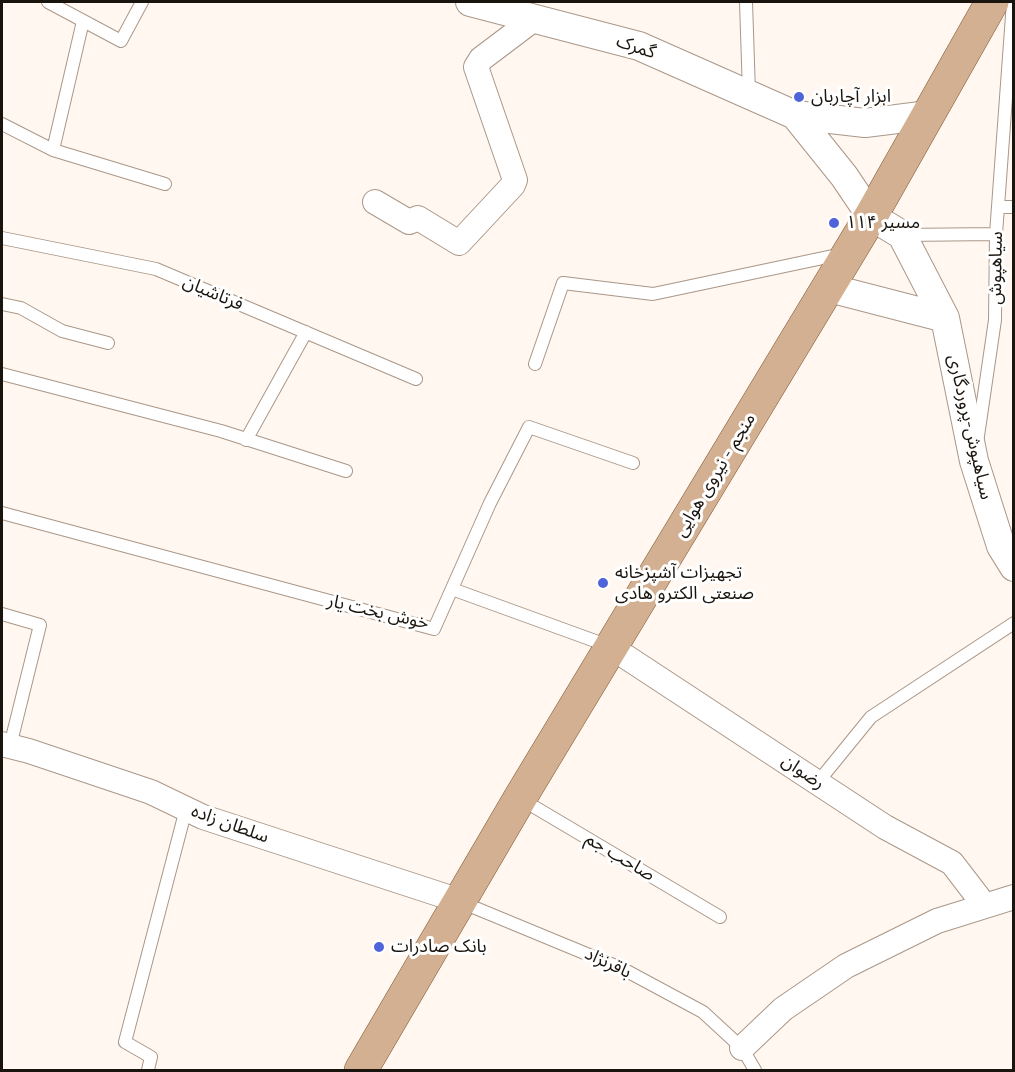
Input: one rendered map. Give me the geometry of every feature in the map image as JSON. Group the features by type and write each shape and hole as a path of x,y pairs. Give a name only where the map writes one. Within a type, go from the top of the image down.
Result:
{"main road":[{"name":"منجم - نیروی هوایی","path":"361,1071 520,798 872,216 992,2"}],"street":[{"name":"گمرک","path":"470,2 639,46 795,115 865,123 929,115"},
{"path":"375,202 409,222 418,218 459,243 513,185 515,180 477,63 534,19"},
{"name":"گمرک","path":"795,115 844,176 872,216"},
{"path":"872,216 902,235"},
{"name":"سیاهپوش-پروردگاری","path":"902,235 945,318 974,461 1001,546 1014,567"},
{"path":"829,288 945,318"},
{"name":"رضوان","path":"611,647 885,827 952,863 985,906"},
{"name":"سلطان زاده","path":"6,745 151,792 203,817 460,901"},
{"path":"742,1048 783,1009 846,966 937,921 1014,897"}],"lane":[{"path":"48,2 121,41 142,2"},
{"path":"746,2 749,95"},
{"name":"سیاهپوش","path":"974,461 995,320 996,234 1008,140 1013,2"},
{"path":"53,150 83,21"},
{"path":"2,124 53,150 165,184"},
{"path":"998,207 1014,207"},
{"path":"902,235 996,234"},
{"name":"فرتاشیان","path":"2,238 156,268 416,379"},
{"path":"535,364 562,283 652,294 849,252"},
{"path":"2,304 21,308 62,331 108,343"},
{"path":"246,440 306,332"},
{"path":"2,374 246,440 346,471"},
{"name":"خوش بخت یار","path":"2,513 434,629 529,427 633,463"},
{"path":"452,589 611,647"},
{"path":"2,614 40,625 6,745"},
{"path":"818,782 871,717 1014,623"},
{"name":"صاحب جم","path":"520,798 720,917"},
{"path":"148,1071 151,1057 124,1042 186,809"},
{"name":"باقرنژاد","path":"460,901 623,969 703,1012 742,1048 755,1071"}],"place":[{"name":"ابزار آچاربان","path":"799,97"},
{"name":"مسیر ۱۱۴","path":"834,223"},
{"name":"تجهیزات آشپزخانه صنعتی الکترو هادی","path":"603,583"},
{"name":"بانک صادرات","path":"379,947"}]}
